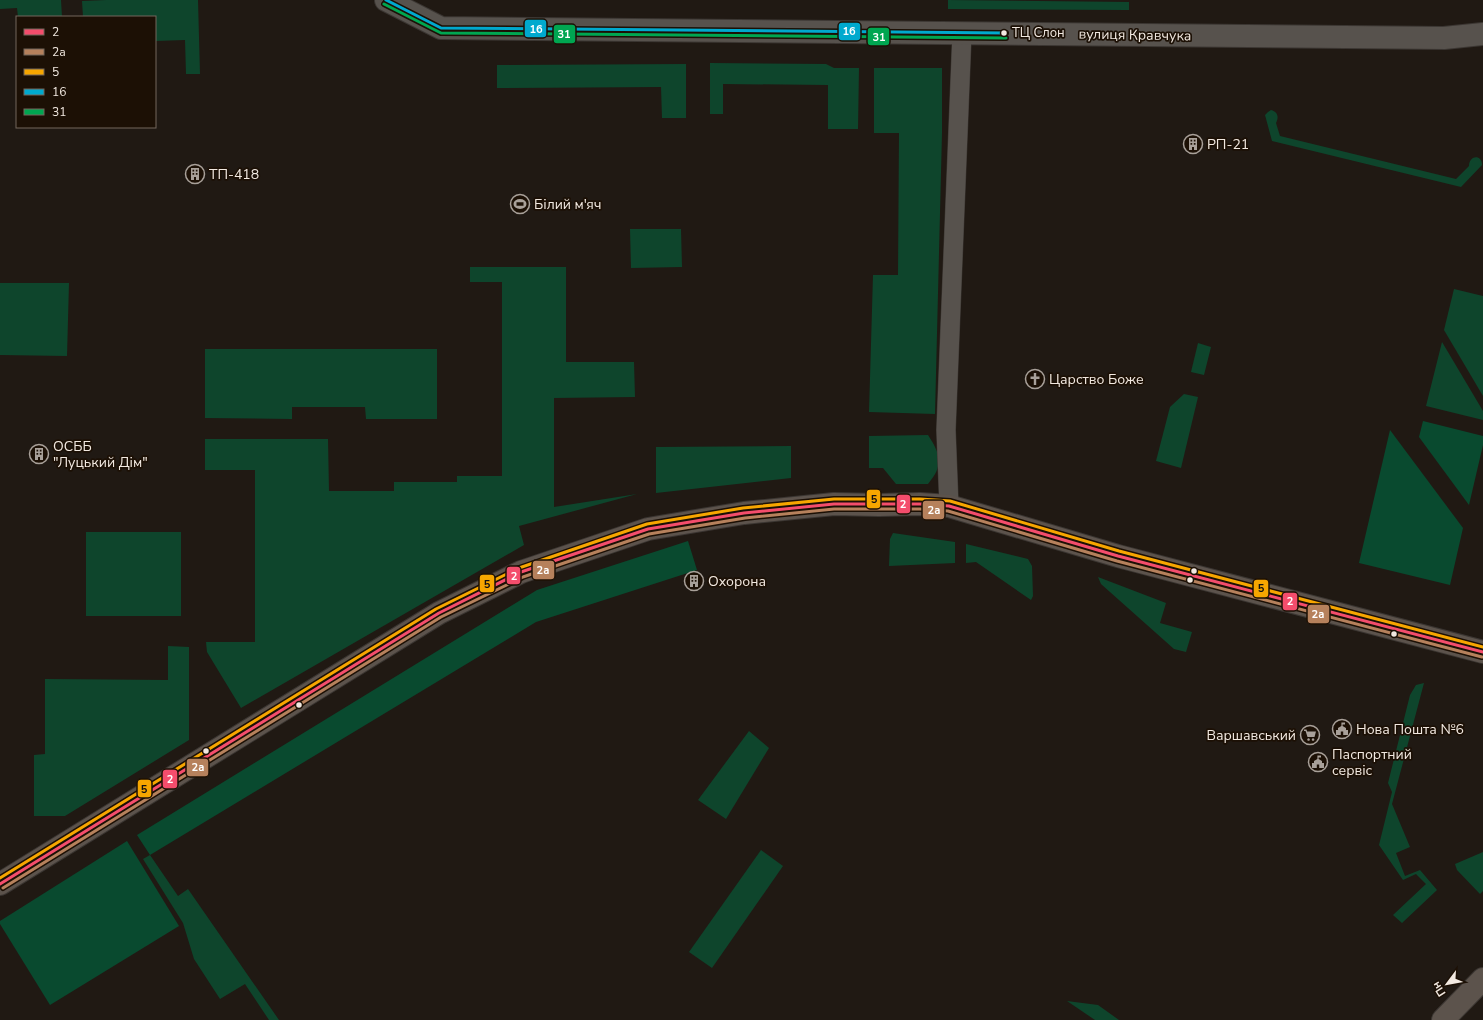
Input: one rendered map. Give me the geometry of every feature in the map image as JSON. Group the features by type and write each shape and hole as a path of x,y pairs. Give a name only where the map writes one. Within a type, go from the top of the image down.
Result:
{"main road":[{"path":"2,879 439,613 521,572 648,529 744,513 834,504 920,504 949,506 1118,556 1483,652"},
{"path":"1443,1020 1483,979"}],"street":[{"name":"вулиця Кравчука","path":"386,0 441,28 1444,38 1483,34"},
{"path":"949,506 946,430 962,33"}],"green space":[{"path":"0,0 61,0 62,16 18,16 17,8 0,9"},
{"path":"198,0 200,74 186,74 185,40 156,41 156,16 83,16 82,1"},
{"path":"948,0 1129,2 1129,10 948,9"},
{"path":"710,63 826,64 834,68 859,68 858,129 828,129 828,85 723,84 723,114 710,114"},
{"path":"686,64 686,118 662,118 661,87 497,88 497,65"},
{"path":"874,68 942,68 942,133 935,414 869,412 873,275 898,275 899,133 874,133"},
{"path":"1271,110 1277,115 1276,123 1280,136 1456,179 1469,166 1473,158 1476,157 1480,159 1482,165 1461,187 1272,141 1265,115"},
{"path":"630,229 681,229 682,267 631,268"},
{"path":"470,267 566,267 566,362 634,362 635,397 554,398 554,507 637,494 519,526 524,545 241,708 207,652 206,642 255,642 255,470 205,470 205,439 328,439 329,491 394,491 394,482 457,482 457,476 502,476 502,282 470,282"},
{"path":"0,283 69,283 67,356 0,355"},
{"path":"1454,289 1483,296 1483,396 1444,330"},
{"path":"1442,342 1483,411 1483,420 1426,406"},
{"path":"1198,343 1211,347 1204,375 1191,372"},
{"path":"205,349 437,349 437,419 366,419 365,407 292,407 292,419 205,418"},
{"path":"1184,394 1198,397 1181,468 1156,461 1170,407"},
{"path":"1423,421 1483,436 1483,445 1469,505 1419,437"},
{"path":"1390,430 1463,528 1450,585 1359,563"},
{"path":"928,435 936,448 939,460 937,471 928,484 896,484 883,468 869,468 869,436"},
{"path":"791,446 791,478 656,493 656,447"},
{"path":"86,532 181,532 181,616 86,616"},
{"path":"893,533 955,542 955,563 889,566 890,539"},
{"path":"688,541 697,570 536,622 150,855 137,835 537,590"},
{"path":"966,544 1028,559 1032,566 1033,596 1031,600 976,562 966,563"},
{"path":"1098,577 1166,603 1160,623 1192,632 1186,652 1174,649 1101,584"},
{"path":"168,646 189,647 189,740 65,816 34,816 34,755 45,754 45,679 168,680"},
{"path":"1424,683 1392,804 1410,847 1396,853 1405,876 1420,870 1437,890 1402,923 1393,915 1426,884 1416,874 1403,880 1379,845 1392,792 1388,783 1410,695 1416,685"},
{"path":"749,731 769,748 726,819 698,800"},
{"path":"127,841 179,926 50,1005 0,924 0,921"},
{"path":"761,850 783,866 712,968 689,952"},
{"path":"1483,852 1483,891 1480,894 1457,870 1455,864"},
{"path":"150,855 178,896 188,889 279,1020 269,1020 245,984 220,999 194,959 183,923 143,859"},
{"path":"1067,1001 1098,1005 1119,1020 1095,1020"}],"transit line":[{"name":"16","path":"386,0 441,28 1006,33"},
{"name":"31","path":"384,4 441,33 1006,38"},
{"name":"5","path":"0,878 436,609 519,568 647,524 743,508 834,499 920,499 950,501 1119,551 1483,647"},
{"name":"2","path":"0,884 439,613 521,572 648,529 744,513 834,504 920,504 949,506 1118,556 1483,652"},
{"name":"2а","path":"3,888 441,617 523,577 649,534 745,518 834,509 920,509 948,511 1117,561 1482,657"}],"place":[{"name":"ТЦ Слон","path":"1004,33"},
{"name":"РП-21","path":"1193,144"},
{"name":"ТП-418","path":"195,174"},
{"name":"Білий м'яч","path":"520,204"},
{"name":"Царство Боже","path":"1035,379"},
{"name":"ОСББ \"Луцький Дім\"","path":"39,454"},
{"name":"Охорона","path":"694,581"},
{"name":"Нова Пошта №6","path":"1342,729"},
{"name":"Варшавський","path":"1310,735"},
{"name":"Паспортний сервіс","path":"1318,762"}]}
